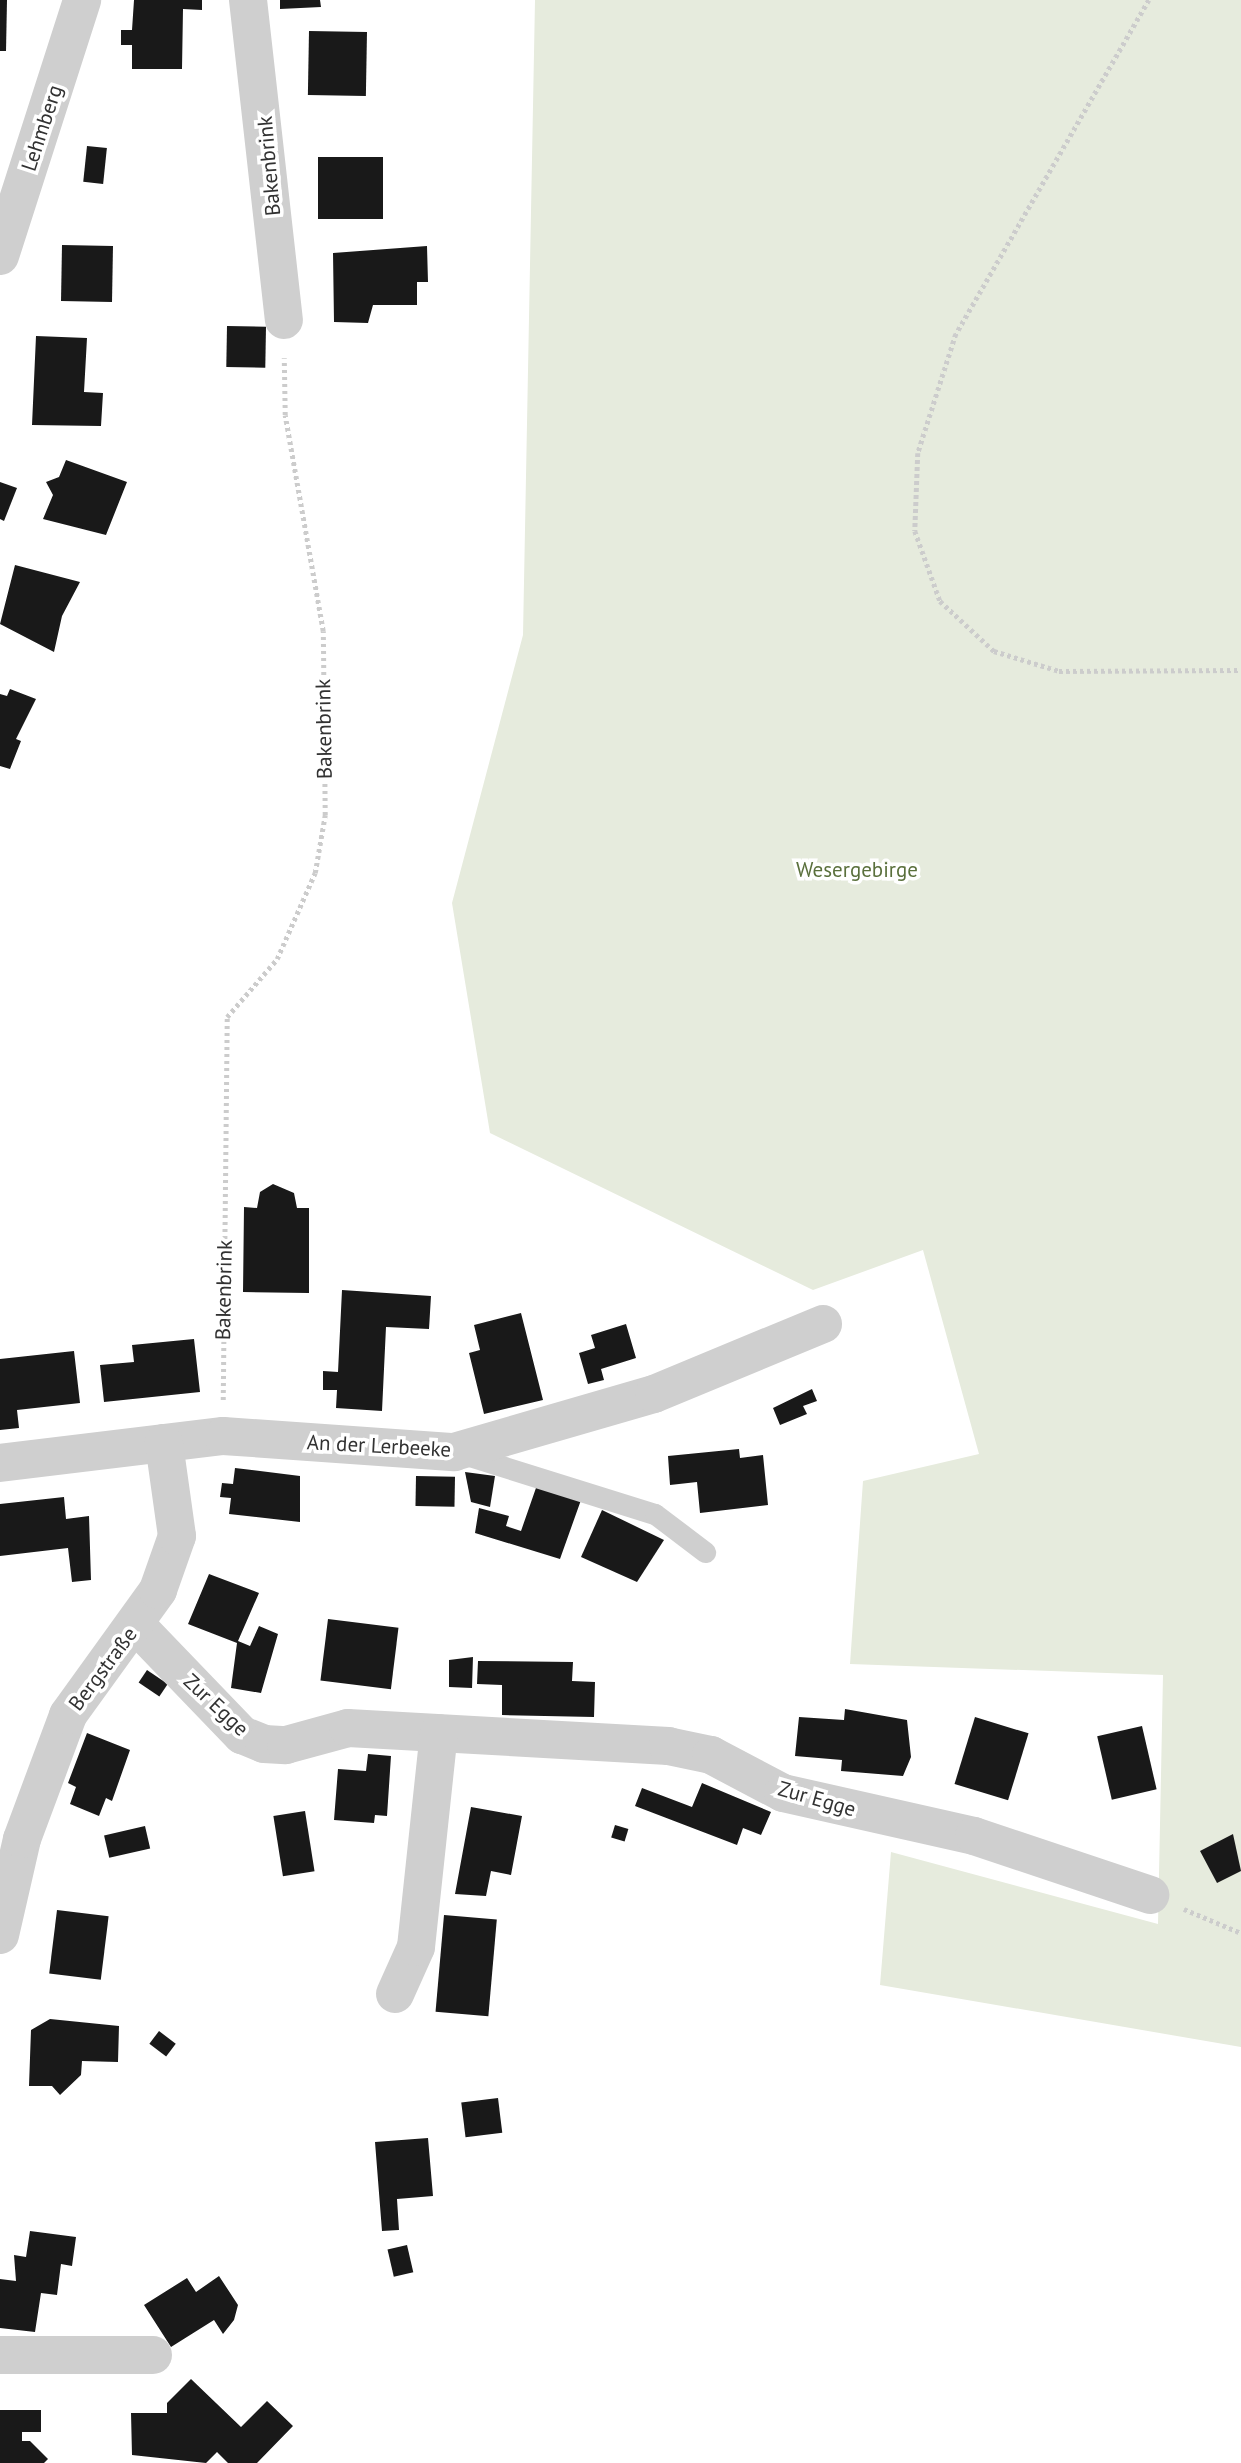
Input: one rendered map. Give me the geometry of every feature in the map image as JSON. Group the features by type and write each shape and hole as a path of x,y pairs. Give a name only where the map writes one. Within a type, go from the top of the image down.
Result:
{"street":[{"name":"Lehmberg","path":"0,257 82,0"},
{"name":"Bakenbrink","path":"248,0 284,320"},
{"name":"An der Lerbeeke","path":"0,1463 223,1436 454,1452 654,1394 823,1324"},
{"name":"Bergstraße","path":"0,1935 22,1839 68,1715 158,1590 177,1536 164,1443"},
{"name":"Zur Egge","path":"135,1625 242,1734 264,1744 286,1745 348,1728 668,1746 711,1755 783,1793 974,1836 1150,1895"},
{"path":"395,1994 415,1947 439,1733"},
{"path":"0,2355 153,2356"}],"lane":[{"path":"454,1452 655,1514 705,1552"}],"path":[{"path":"1149,0 956,334 918,453 915,531 940,601 994,652 1059,671 1241,670"},
{"name":"Bakenbrink","path":"223,1436 227,1017 277,959 315,873 325,815 323,631 285,415 284,320"},
{"path":"1150,1895 1241,1933"}],"green space":[{"name":"Wesergebirge","path":"535,0 1241,0 1241,2047 880,1985 891,1852 1158,1924 1163,1675 850,1664 863,1481 979,1454 923,1250 813,1290 490,1133 452,903 523,635"}],"building":[{"path":"0,0 7,0 6,51 0,51"},
{"path":"134,0 202,0 202,10 183,9 182,69 132,69 132,45 121,45 121,30 132,30"},
{"path":"280,0 320,0 321,7 280,9"},
{"path":"309,31 367,32 366,96 308,95"},
{"path":"87,146 107,148 103,184 83,182"},
{"path":"318,157 383,157 383,219 318,219"},
{"path":"62,245 113,246 112,302 61,301"},
{"path":"427,246 428,282 417,282 417,305 373,305 368,323 334,322 333,253"},
{"path":"227,326 266,327 265,368 226,367"},
{"path":"36,336 87,338 84,392 103,393 101,426 32,425"},
{"path":"66,460 127,482 106,535 43,519 53,495 46,482 59,477"},
{"path":"0,482 17,488 4,521 0,519"},
{"path":"15,565 80,582 62,616 54,652 0,624"},
{"path":"10,689 36,699 16,739 21,741 10,769 0,766 0,694 7,696"},
{"path":"273,1184 294,1193 297,1208 309,1208 309,1293 243,1292 244,1207 257,1208 260,1192"},
{"path":"342,1290 431,1296 429,1329 386,1327 382,1411 336,1408 337,1390 323,1390 323,1371 338,1372"},
{"path":"521,1313 543,1400 484,1414 469,1353 480,1350 474,1325"},
{"path":"626,1324 636,1358 601,1369 604,1380 588,1384 579,1353 595,1348 591,1335"},
{"path":"194,1339 200,1392 104,1402 100,1365 134,1362 132,1345"},
{"path":"74,1351 80,1403 17,1410 19,1428 0,1430 0,1359"},
{"path":"812,1389 817,1401 803,1406 807,1414 780,1425 773,1408"},
{"path":"739,1449 740,1458 763,1455 768,1505 700,1513 697,1482 670,1485 668,1456"},
{"path":"235,1468 300,1476 300,1522 229,1514 231,1498 220,1497 222,1483 233,1484"},
{"path":"465,1472 495,1476 490,1507 471,1502"},
{"path":"416,1476 455,1477 454,1507 415,1506"},
{"path":"537,1485 581,1500 560,1559 475,1533 479,1508 509,1516 506,1526 521,1531"},
{"path":"64,1497 66,1519 89,1516 91,1580 72,1582 68,1548 0,1556 0,1504"},
{"path":"602,1510 664,1540 637,1582 581,1557"},
{"path":"209,1574 259,1593 238,1641 250,1646 259,1626 278,1634 261,1693 231,1688 237,1643 188,1624"},
{"path":"328,1619 398,1628 391,1689 320,1681"},
{"path":"473,1657 472,1688 449,1687 449,1660"},
{"path":"478,1661 573,1662 572,1681 595,1682 594,1717 502,1715 502,1685 477,1684"},
{"path":"147,1670 168,1684 159,1696 139,1682"},
{"path":"845,1709 907,1720 911,1757 903,1776 841,1771 842,1760 795,1756 799,1717 844,1720"},
{"path":"975,1717 1029,1733 1008,1800 955,1784"},
{"path":"1142,1726 1157,1789 1112,1800 1097,1736"},
{"path":"87,1733 130,1750 112,1801 106,1798 99,1816 70,1804 76,1787 68,1783"},
{"path":"368,1754 391,1756 387,1816 375,1815 374,1823 334,1820 338,1769 366,1771"},
{"path":"702,1783 771,1812 761,1835 743,1828 737,1845 635,1806 642,1788 692,1807"},
{"path":"471,1807 522,1816 511,1875 491,1871 486,1896 455,1894"},
{"path":"305,1811 315,1871 283,1876 273,1816"},
{"path":"615,1825 628,1829 625,1842 611,1837"},
{"path":"145,1826 150,1848 109,1858 104,1835"},
{"path":"1233,1834 1241,1871 1217,1883 1200,1851"},
{"path":"57,1910 109,1916 101,1980 49,1974"},
{"path":"444,1915 497,1920 488,2016 436,2012"},
{"path":"50,2019 119,2026 118,2062 82,2061 81,2075 60,2095 52,2086 29,2086 31,2030"},
{"path":"159,2031 176,2044 166,2056 149,2044"},
{"path":"498,2098 502,2133 466,2137 461,2103"},
{"path":"428,2138 433,2196 397,2199 399,2230 382,2231 375,2142"},
{"path":"30,2231 76,2237 72,2266 61,2264 57,2295 41,2293 35,2332 0,2328 0,2279 16,2281 14,2255 26,2257"},
{"path":"407,2245 413,2272 394,2277 388,2249"},
{"path":"219,2276 238,2305 234,2320 223,2334 214,2320 171,2347 144,2305 187,2278 196,2292"},
{"path":"191,2379 241,2427 267,2401 293,2426 257,2463 228,2463 217,2452 206,2463 132,2455 131,2413 167,2413 167,2403"},
{"path":"0,2410 41,2410 41,2432 22,2432 22,2441 30,2441 48,2459 44,2463 0,2463"}]}
